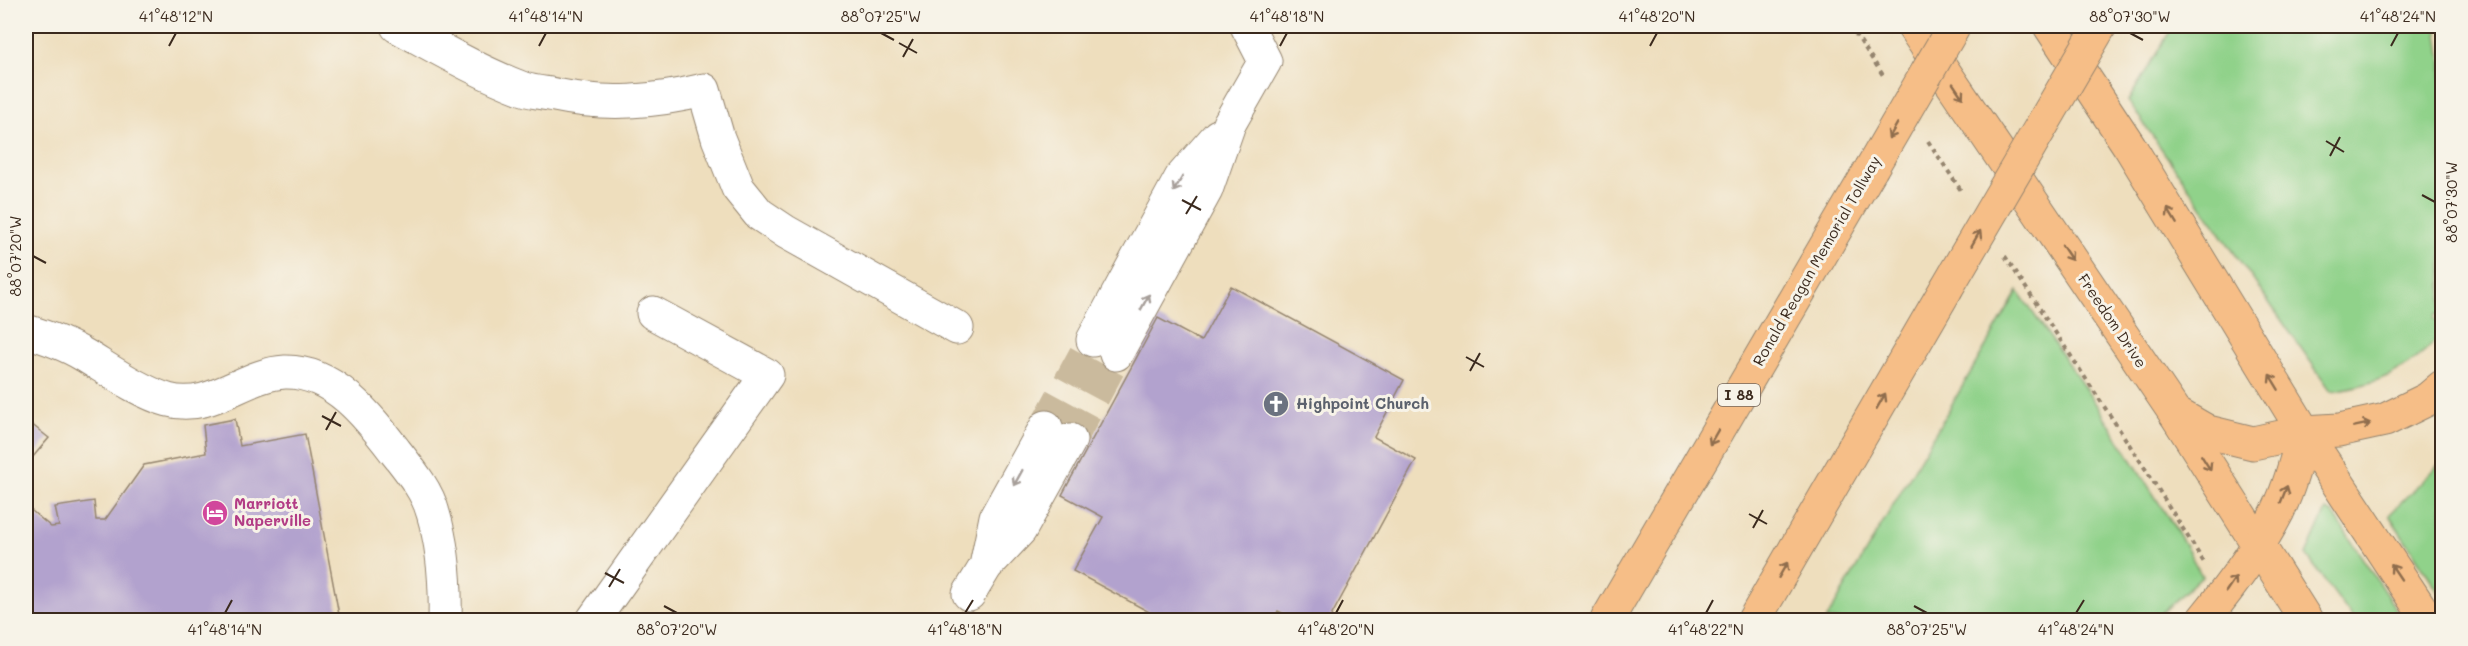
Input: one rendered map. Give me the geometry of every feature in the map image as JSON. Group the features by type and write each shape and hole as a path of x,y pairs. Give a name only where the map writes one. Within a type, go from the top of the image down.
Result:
{"main road":[{"name":"Freedom Drive","path":"1913,26 2175,413 2306,621"},
{"name":"Ronald Reagan Memorial Tollway","path":"1607,621 1954,26"},
{"path":"2050,26 2136,157 2304,432 2428,621"},
{"path":"1754,621 2100,26"},
{"path":"2175,413 2208,432 2253,443 2304,432 2339,430 2385,420 2428,399 2442,387"},
{"path":"2203,621 2227,591 2279,509 2304,432"}],"street":[{"path":"397,26 459,60 526,90 572,99 608,102 664,99 704,90 718,138 738,188 759,214 786,232 957,328"},
{"path":"1105,347 1181,178 1229,124 1265,61 1247,26"},
{"path":"593,621 767,375 652,313"},
{"path":"26,331 61,343 115,374 169,400 195,402 227,392 259,376 287,372 310,376 345,395 362,409 412,472 433,511 446,596 444,621"},
{"path":"969,594 986,566 996,517 1058,433"}],"path":[{"path":"1850,26 1889,84"},
{"path":"1923,134 1963,193"},
{"path":"2003,252 2148,473 2208,570"}],"green space":[{"path":"2173,26 2437,26 2442,63 2442,318 2437,313 2434,318 2442,325 2442,334 2417,358 2379,380 2331,391 2128,101"},
{"path":"2018,291 2102,413 2180,536 2202,576 2154,620 1826,620"},
{"path":"2442,462 2442,597 2389,515"},
{"path":"2326,510 2333,513 2403,620 2354,620 2306,555"}],"building":[{"path":"1231,286 1404,380 1374,437 1416,460 1329,620 1296,620 1278,611 1273,620 1164,620 1073,571 1103,517 1062,495 1158,318 1201,341"},
{"name":"Marriott Naperville","path":"235,419 240,446 305,434 340,620 26,620 26,506 51,527 59,526 55,507 94,501 96,520 105,520 144,465 206,453 203,425"},
{"path":"26,420 49,438 26,465"}],"tunnel":[{"path":"1046,427 1093,340"},
{"path":"1070,440 1116,354"}],"place":[{"name":"Highpoint Church","path":"1276,404"},
{"name":"Marriott Naperville","path":"215,513"}]}
